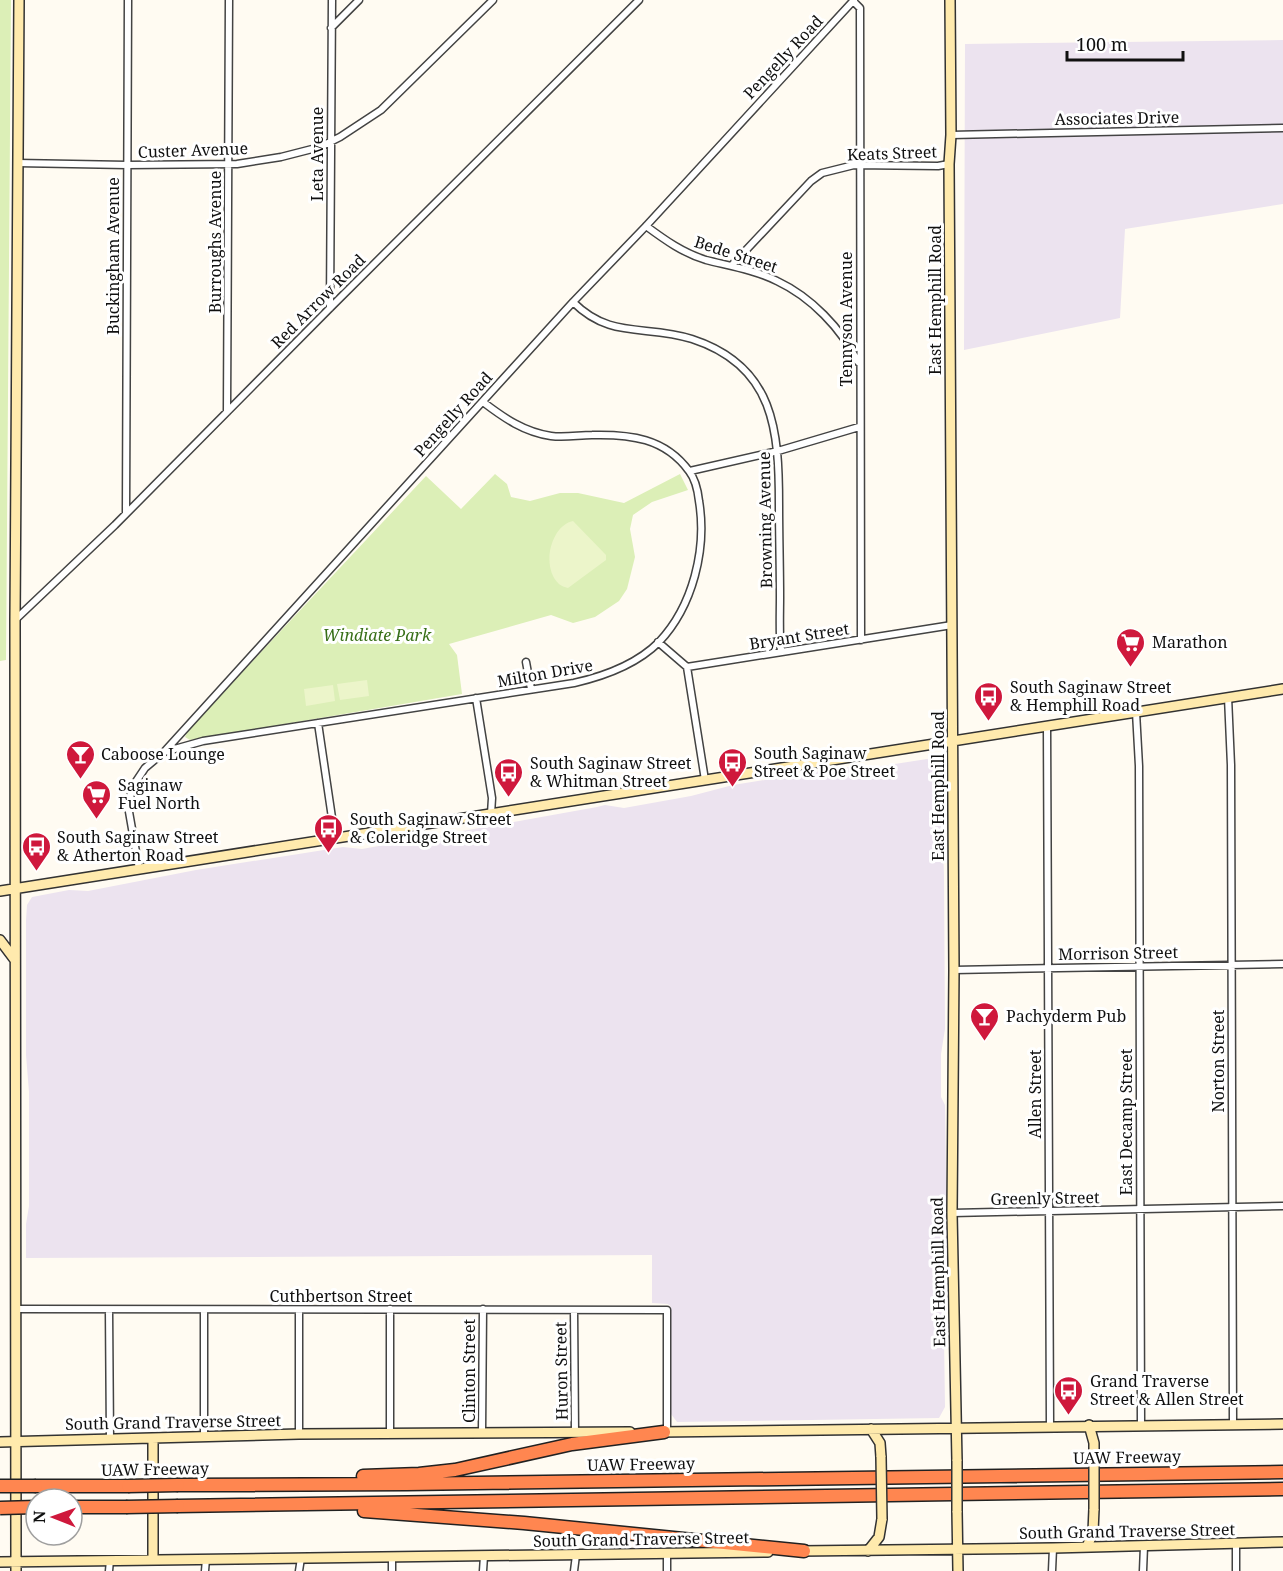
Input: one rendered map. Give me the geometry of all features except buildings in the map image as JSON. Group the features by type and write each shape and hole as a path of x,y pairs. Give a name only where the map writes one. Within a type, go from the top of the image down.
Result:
{"highway":[{"path":"246,1484 443,1471 573,1444 666,1432"},
{"name":"UAW Freeway","path":"0,1486 406,1484 1283,1472"},
{"path":"84,1507 1283,1490"},
{"path":"237,1505 355,1510 513,1522 804,1551"},
{"path":"0,1508 24,1507"}],"main road":[{"path":"16,1566 15,620 19,0"},
{"name":"East Hemphill Road","path":"950,0 954,970 952,1213 958,1571"},
{"path":"0,891 1283,689"},
{"path":"0,940 16,960"},
{"name":"South Grand Traverse Street","path":"0,1442 299,1434 1283,1424"},
{"path":"1087,1547 1093,1532 1094,1509 1094,1443 1089,1425"},
{"path":"868,1551 879,1538 882,1520 880,1443 871,1429"},
{"path":"153,1439 153,1560"},
{"name":"South Grand Traverse Street","path":"0,1562 16,1566 110,1560 958,1550 1283,1542"}],"street":[{"name":"Buckingham Avenue","path":"126,513 128,0"},
{"name":"Burroughs Avenue","path":"227,412 229,0"},
{"name":"Leta Avenue","path":"330,308 332,0"},
{"path":"331,28 359,0"},
{"name":"Custer Avenue","path":"17,163 229,164 281,157 320,147 381,110 493,0"},
{"name":"Tennyson Avenue","path":"853,0 860,8 861,640"},
{"name":"Pengelly Road","path":"139,869 128,806 133,786 145,768 164,752 573,302 646,226 853,0"},
{"name":"Red Arrow Road","path":"15,620 126,513 636,1"},
{"name":"Associates Drive","path":"951,135 1283,128"},
{"name":"Keats Street","path":"732,265 811,181 822,173 854,165 860,167 949,164"},
{"name":"Bede Street","path":"646,226 671,245 705,259 732,265 777,280 805,298 848,343 860,365"},
{"name":"Browning Avenue","path":"573,302 601,323 619,329 670,333 712,347 744,369 758,386 769,407 778,451 781,652"},
{"name":"Milton Drive","path":"164,752 203,741 600,678 636,660 658,642 675,619 697,572 702,532 701,513 698,491 690,471 670,451 653,441 630,435 553,436 530,432 508,421 483,402"},
{"path":"690,471 778,451 859,427"},
{"name":"Bryant Street","path":"687,667 952,625"},
{"path":"658,642 687,667 705,780"},
{"path":"526,662 531,689"},
{"name":"Norton Street","path":"1228,697 1231,765 1233,1424"},
{"path":"476,698 492,798 491,814"},
{"name":"East Decamp Street","path":"1136,712 1139,766 1141,1425"},
{"path":"318,723 335,838"},
{"name":"Allen Street","path":"1047,726 1050,1426"},
{"name":"Morrison Street","path":"954,970 1283,964"},
{"name":"Greenly Street","path":"952,1213 1283,1206"},
{"name":"Cuthbertson Street","path":"15,1309 667,1310 666,1432"},
{"path":"390,1309 390,1433"},
{"name":"Clinton Street","path":"482,1432 483,1309"},
{"path":"110,1310 110,1440"},
{"path":"204,1310 204,1437"},
{"path":"299,1310 299,1434"},
{"name":"Huron Street","path":"574,1310 575,1432"},
{"path":"1236,1543 1236,1571"},
{"path":"1143,1571 1144,1546"},
{"path":"1052,1571 1053,1548"},
{"path":"667,1554 667,1571"},
{"path":"574,1571 576,1555"},
{"path":"483,1571 484,1556"},
{"path":"392,1557 392,1571"},
{"path":"299,1571 301,1558"},
{"path":"205,1571 206,1559"},
{"path":"109,1571 110,1560"}],"shaded area":[{"path":"1283,40 1283,204 1125,229 1120,318 964,350 965,44"},
{"path":"927,759 937,762 941,770 944,876 945,1029 941,1054 941,1097 945,1105 947,1255 944,1337 945,1407 939,1418 677,1422 671,1414 671,1307 668,1304 652,1303 652,1255 26,1258 26,1224 29,1206 29,1092 26,1055 26,920 27,905 32,897 69,890 88,891 196,870 343,847 362,849 605,805 624,808 691,796 733,785 846,767 869,768"}],"green space":[{"path":"0,0 11,0 6,660 0,661"},
{"name":"Windiate Park","path":"495,474 507,484 511,497 530,501 560,493 578,493 624,503 680,474 688,490 652,502 633,515 630,529 635,557 627,589 619,601 595,617 573,623 551,615 449,644 457,655 462,694 190,740 185,737 189,729 426,476 461,509"},
{"path":"573,521 606,555 606,560 568,588 560,585 553,577 549,558 554,539 559,531 565,524"},
{"path":"367,680 369,696 340,700 337,684"},
{"path":"333,685 335,701 306,706 304,689"}],"place":[{"name":"Marathon","path":"1131,668"},
{"name":"South Saginaw Street & Hemphill Road","path":"989,722"},
{"name":"Caboose Lounge","path":"80,780"},
{"name":"South Saginaw Street & Poe Street","path":"733,788"},
{"name":"South Saginaw Street & Whitman Street","path":"509,798"},
{"name":"Saginaw Fuel North","path":"97,820"},
{"name":"South Saginaw Street & Coleridge Street","path":"329,854"},
{"name":"South Saginaw Street & Atherton Road","path":"36,872"},
{"name":"Pachyderm Pub","path":"985,1042"},
{"name":"Grand Traverse Street & Allen Street","path":"1069,1416"}]}
